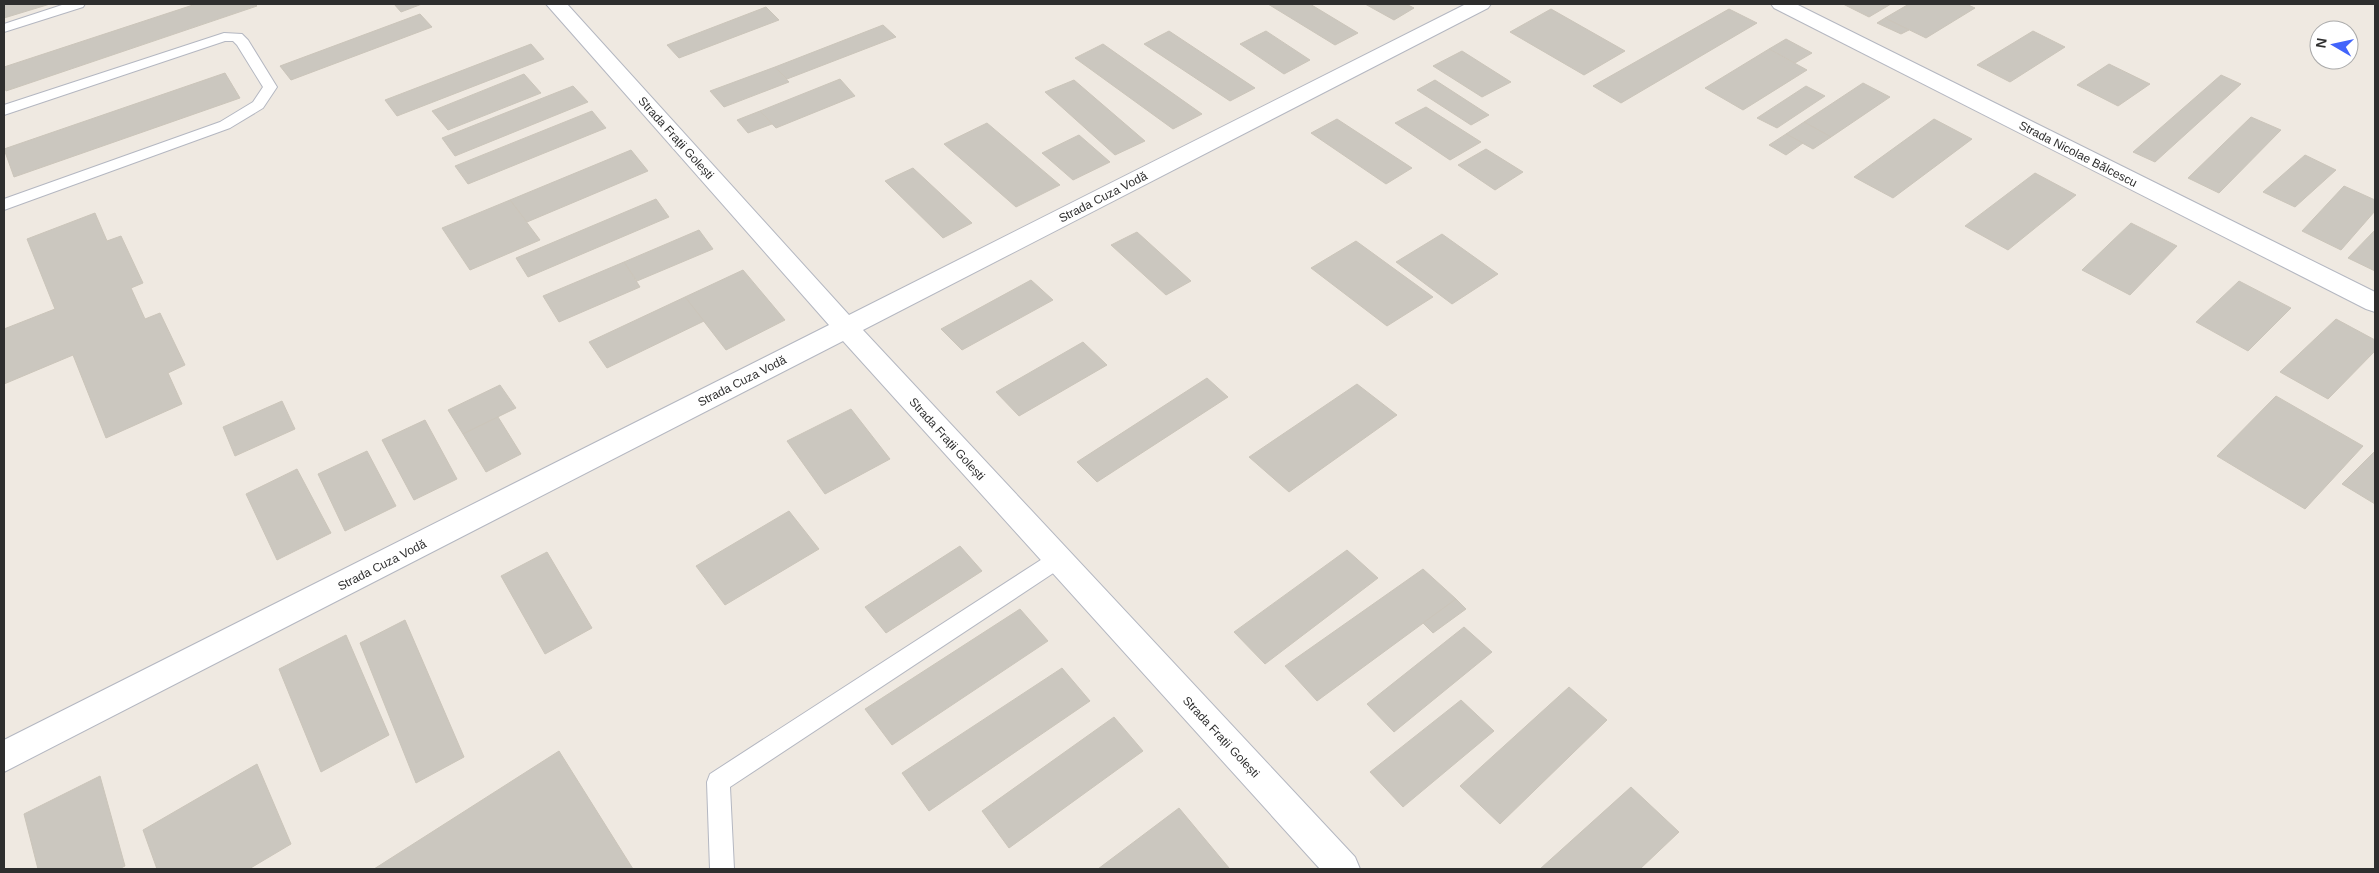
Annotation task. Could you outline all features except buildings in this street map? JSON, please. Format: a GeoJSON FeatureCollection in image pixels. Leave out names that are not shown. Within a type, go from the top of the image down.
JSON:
{"type":"FeatureCollection","features":[{"type":"Feature","properties":{"kind":"street","name":"Strada Frații Golești"},"geometry":{"type":"LineString","coordinates":[[556,4],[1057,560],[1343,869]]}},
{"type":"Feature","properties":{"kind":"street","name":"Strada Cuza Vodă"},"geometry":{"type":"LineString","coordinates":[[4,757],[1481,4]]}},
{"type":"Feature","properties":{"kind":"street","name":"Strada Nicolae Bălcescu"},"geometry":{"type":"LineString","coordinates":[[1781,4],[2375,304]]}},
{"type":"Feature","properties":{"kind":"lane"},"geometry":{"type":"LineString","coordinates":[[4,28],[78,4]]}},
{"type":"Feature","properties":{"kind":"lane"},"geometry":{"type":"LineString","coordinates":[[4,110],[224,37],[237,37],[243,42],[270,87],[267,98],[248,112],[225,124],[4,205]]}},
{"type":"Feature","properties":{"kind":"lane"},"geometry":{"type":"LineString","coordinates":[[722,869],[718,782],[1057,560]]}}]}
